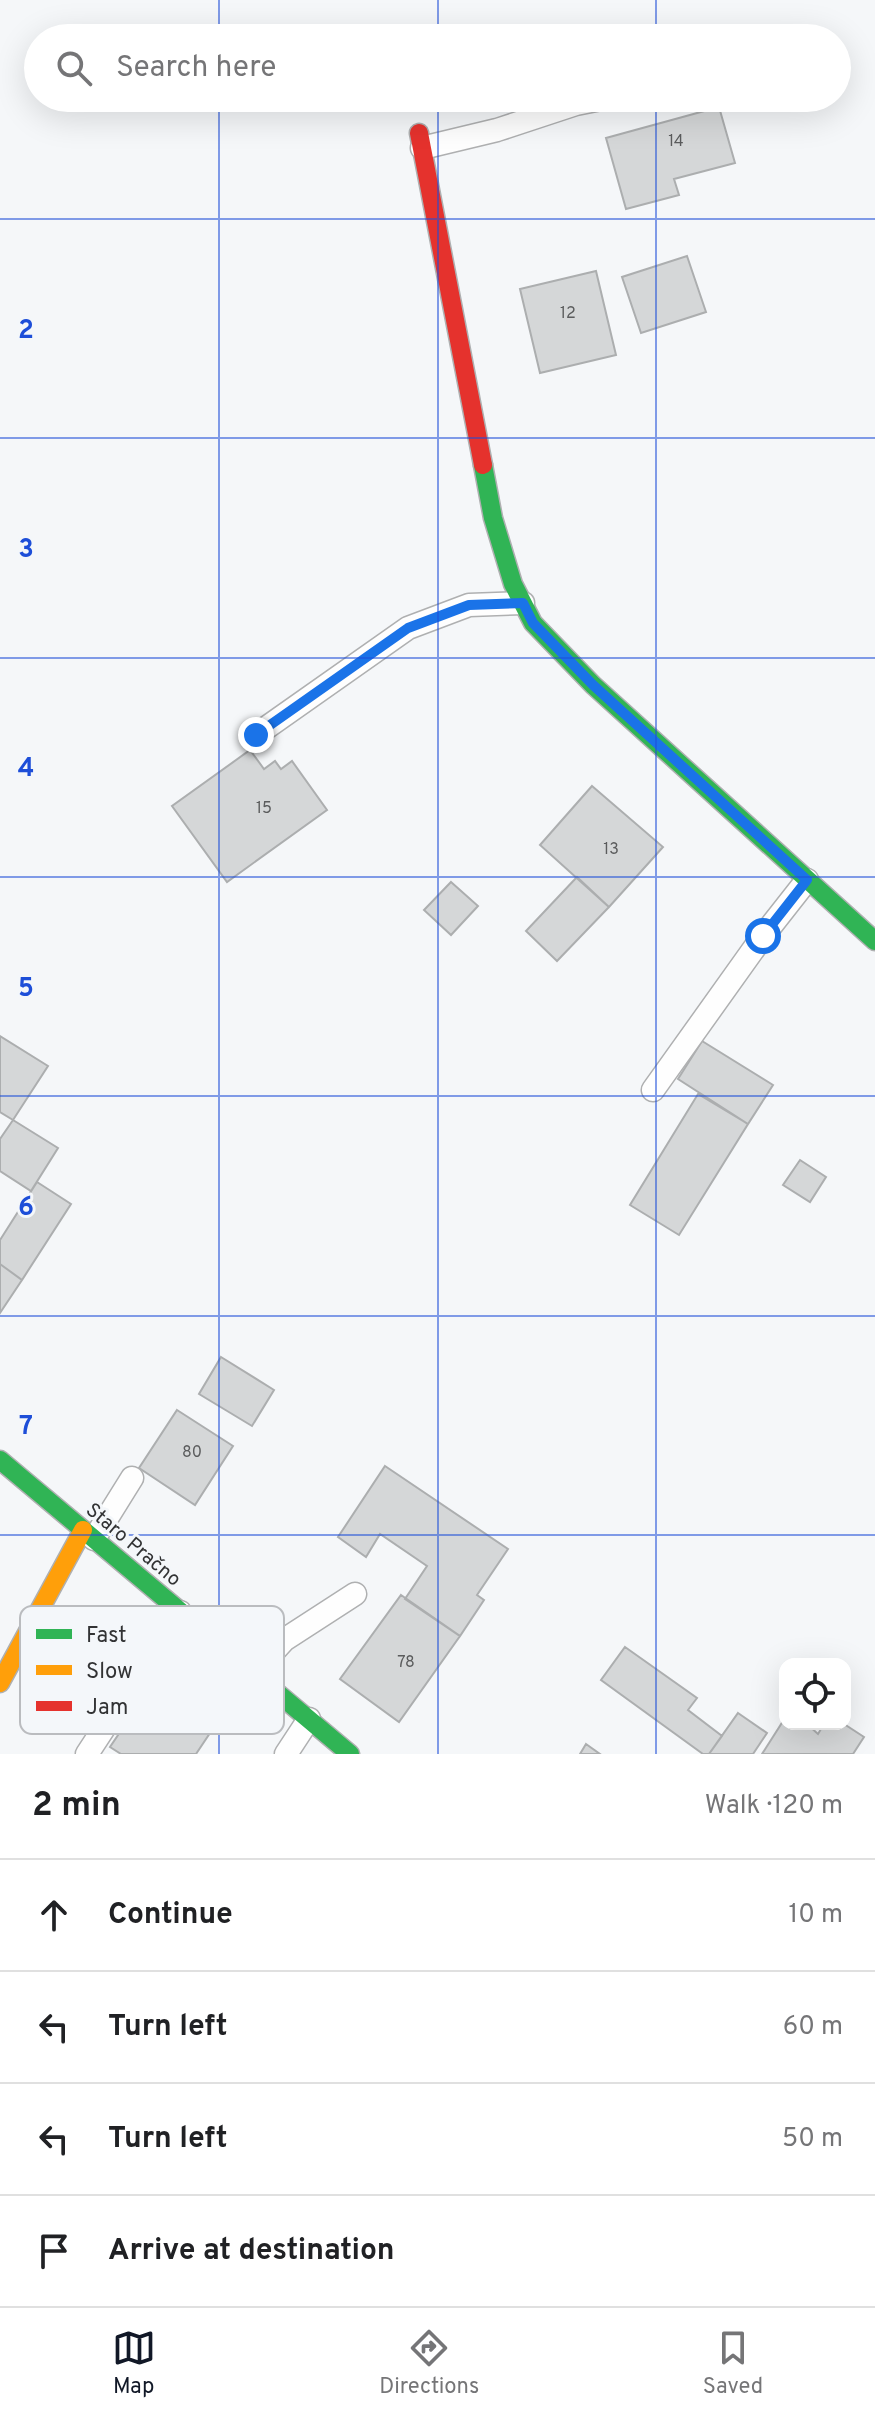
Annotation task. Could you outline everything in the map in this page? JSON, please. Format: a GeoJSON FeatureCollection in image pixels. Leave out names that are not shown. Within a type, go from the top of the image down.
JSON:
{"type":"FeatureCollection","features":[{"type":"Feature","properties":{"kind":"street"},"geometry":{"type":"LineString","coordinates":[[420,141],[493,518],[513,584],[533,623],[593,685],[875,941]]}},
{"type":"Feature","properties":{"kind":"street","name":"Staro Pračno"},"geometry":{"type":"LineString","coordinates":[[0,1460],[173,1606]]}},
{"type":"Feature","properties":{"kind":"street"},"geometry":{"type":"LineString","coordinates":[[45,1606],[88,1534]]}},
{"type":"Feature","properties":{"kind":"street"},"geometry":{"type":"LineString","coordinates":[[0,1683],[20,1649]]}},
{"type":"Feature","properties":{"kind":"street","name":"Staro Pračno"},"geometry":{"type":"LineString","coordinates":[[284,1698],[350,1754]]}},
{"type":"Feature","properties":{"kind":"lane"},"geometry":{"type":"LineString","coordinates":[[420,141],[497,130],[552,112]]}},
{"type":"Feature","properties":{"kind":"lane"},"geometry":{"type":"LineString","coordinates":[[256,735],[408,628],[469,605],[523,603]]}},
{"type":"Feature","properties":{"kind":"lane"},"geometry":{"type":"LineString","coordinates":[[653,1090],[807,880]]}},
{"type":"Feature","properties":{"kind":"lane"},"geometry":{"type":"LineString","coordinates":[[88,1534],[132,1478]]}},
{"type":"Feature","properties":{"kind":"lane"},"geometry":{"type":"LineString","coordinates":[[284,1640],[355,1594]]}},
{"type":"Feature","properties":{"kind":"lane"},"geometry":{"type":"LineString","coordinates":[[286,1754],[309,1719]]}},
{"type":"Feature","properties":{"kind":"lane"},"geometry":{"type":"LineString","coordinates":[[87,1754],[100,1734]]}},
{"type":"Feature","properties":{"kind":"building"},"geometry":{"type":"Polygon","coordinates":[[[701,112],[720,112],[735,163],[674,179],[679,195],[626,209],[606,138],[701,112]]]}},
{"type":"Feature","properties":{"kind":"building"},"geometry":{"type":"Polygon","coordinates":[[[687,256],[706,312],[641,333],[622,277],[687,256]]]}},
{"type":"Feature","properties":{"kind":"building"},"geometry":{"type":"Polygon","coordinates":[[[596,271],[616,355],[540,373],[520,289],[596,271]]]}},
{"type":"Feature","properties":{"kind":"building"},"geometry":{"type":"Polygon","coordinates":[[[250,750],[264,769],[275,761],[281,769],[292,761],[327,810],[227,882],[172,806],[250,750]]]}},
{"type":"Feature","properties":{"kind":"building"},"geometry":{"type":"Polygon","coordinates":[[[592,786],[663,847],[609,907],[540,845],[592,786]]]}},
{"type":"Feature","properties":{"kind":"building"},"geometry":{"type":"Polygon","coordinates":[[[577,877],[609,907],[557,961],[526,931],[577,877]]]}},
{"type":"Feature","properties":{"kind":"building"},"geometry":{"type":"Polygon","coordinates":[[[451,882],[478,906],[451,935],[424,910],[451,882]]]}},
{"type":"Feature","properties":{"kind":"building"},"geometry":{"type":"Polygon","coordinates":[[[0,1036],[48,1066],[13,1120],[0,1112],[0,1036]]]}},
{"type":"Feature","properties":{"kind":"building"},"geometry":{"type":"Polygon","coordinates":[[[702,1041],[773,1085],[748,1124],[678,1079],[702,1041]]]}},
{"type":"Feature","properties":{"kind":"building"},"geometry":{"type":"Polygon","coordinates":[[[698,1094],[748,1124],[679,1235],[630,1205],[698,1094]]]}},
{"type":"Feature","properties":{"kind":"building"},"geometry":{"type":"Polygon","coordinates":[[[13,1120],[58,1148],[31,1191],[0,1171],[0,1139],[13,1120]]]}},
{"type":"Feature","properties":{"kind":"building"},"geometry":{"type":"Polygon","coordinates":[[[800,1160],[826,1177],[810,1202],[783,1185],[800,1160]]]}},
{"type":"Feature","properties":{"kind":"building"},"geometry":{"type":"Polygon","coordinates":[[[37,1182],[71,1204],[22,1280],[0,1264],[0,1240],[37,1182]]]}},
{"type":"Feature","properties":{"kind":"building"},"geometry":{"type":"Polygon","coordinates":[[[0,1264],[22,1280],[0,1313],[0,1264]]]}},
{"type":"Feature","properties":{"kind":"building"},"geometry":{"type":"Polygon","coordinates":[[[221,1357],[274,1390],[252,1426],[199,1394],[221,1357]]]}},
{"type":"Feature","properties":{"kind":"building"},"geometry":{"type":"Polygon","coordinates":[[[177,1410],[233,1446],[195,1505],[139,1468],[177,1410]]]}},
{"type":"Feature","properties":{"kind":"building"},"geometry":{"type":"Polygon","coordinates":[[[385,1466],[508,1549],[477,1595],[484,1600],[460,1636],[405,1599],[427,1566],[380,1534],[366,1557],[338,1537],[385,1466]]]}},
{"type":"Feature","properties":{"kind":"building"},"geometry":{"type":"Polygon","coordinates":[[[401,1595],[460,1636],[399,1722],[340,1679],[401,1595]]]}},
{"type":"Feature","properties":{"kind":"building"},"geometry":{"type":"Polygon","coordinates":[[[625,1647],[697,1698],[688,1710],[722,1736],[709,1754],[703,1754],[601,1680],[625,1647]]]}},
{"type":"Feature","properties":{"kind":"building"},"geometry":{"type":"Polygon","coordinates":[[[738,1713],[767,1733],[753,1754],[709,1754],[738,1713]]]}},
{"type":"Feature","properties":{"kind":"building"},"geometry":{"type":"Polygon","coordinates":[[[779,1727],[779,1730],[814,1730],[818,1734],[820,1730],[851,1729],[864,1737],[853,1754],[762,1754],[779,1727]]]}},
{"type":"Feature","properties":{"kind":"building"},"geometry":{"type":"Polygon","coordinates":[[[119,1734],[209,1734],[196,1754],[121,1754],[110,1747],[119,1734]]]}},
{"type":"Feature","properties":{"kind":"building"},"geometry":{"type":"Polygon","coordinates":[[[586,1744],[600,1754],[580,1754],[586,1744]]]}},
{"type":"Feature","properties":{"kind":"traffic: fast"},"geometry":{"type":"LineString","coordinates":[[483,465],[493,518],[513,584],[533,623],[593,685],[875,941]]}},
{"type":"Feature","properties":{"kind":"traffic: fast"},"geometry":{"type":"LineString","coordinates":[[0,1460],[174,1606]]}},
{"type":"Feature","properties":{"kind":"traffic: fast"},"geometry":{"type":"LineString","coordinates":[[284,1699],[350,1754]]}},
{"type":"Feature","properties":{"kind":"traffic: slow"},"geometry":{"type":"LineString","coordinates":[[42,1606],[83,1530]]}},
{"type":"Feature","properties":{"kind":"traffic: slow"},"geometry":{"type":"LineString","coordinates":[[0,1683],[20,1646]]}},
{"type":"Feature","properties":{"kind":"traffic: jam"},"geometry":{"type":"LineString","coordinates":[[419,133],[483,465]]}},
{"type":"Feature","properties":{"kind":"route"},"geometry":{"type":"LineString","coordinates":[[256,735],[408,628],[469,605],[523,603],[533,623],[593,685],[807,880],[763,936]]}}]}
